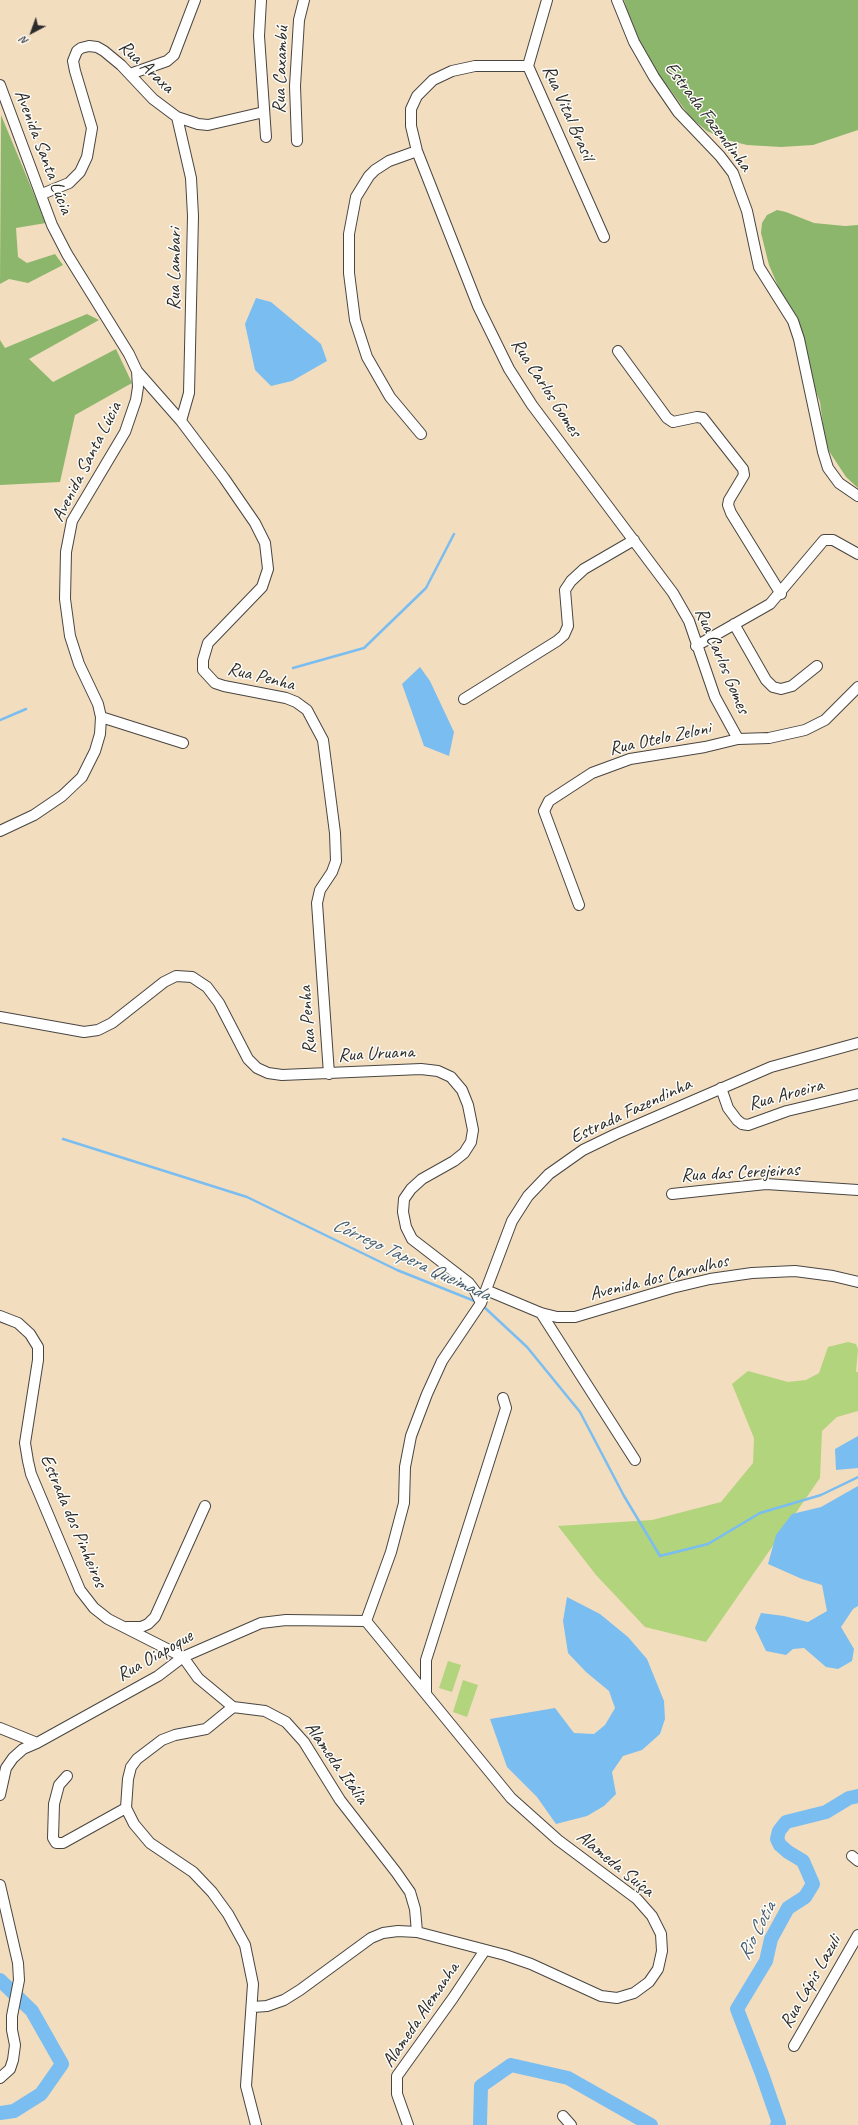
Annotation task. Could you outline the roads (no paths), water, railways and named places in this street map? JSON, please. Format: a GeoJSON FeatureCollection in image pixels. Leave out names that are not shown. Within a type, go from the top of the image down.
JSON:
{"type":"FeatureCollection","features":[{"type":"Feature","properties":{"kind":"street"},"geometry":{"type":"LineString","coordinates":[[130,74],[167,61],[174,55],[194,0]]}},
{"type":"Feature","properties":{"kind":"street","name":"Rua Caxambú"},"geometry":{"type":"LineString","coordinates":[[261,0],[259,36],[266,137]]}},
{"type":"Feature","properties":{"kind":"street","name":"Rua Caxambú"},"geometry":{"type":"LineString","coordinates":[[297,141],[295,86],[298,25],[304,0]]}},
{"type":"Feature","properties":{"kind":"street","name":"Rua Vital Brasil"},"geometry":{"type":"LineString","coordinates":[[547,0],[528,66],[604,237]]}},
{"type":"Feature","properties":{"kind":"street","name":"Estrada Fazendinha"},"geometry":{"type":"LineString","coordinates":[[617,0],[634,42],[654,77],[678,112],[720,156],[733,173],[747,211],[759,267],[793,321],[799,338],[823,452],[828,468],[839,483],[858,496]]}},
{"type":"Feature","properties":{"kind":"street","name":"Rua Araxa"},"geometry":{"type":"LineString","coordinates":[[42,194],[69,183],[80,172],[87,157],[92,128],[73,61],[77,51],[90,46],[97,47],[130,74],[153,99],[177,117],[198,124],[208,125],[264,112]]}},
{"type":"Feature","properties":{"kind":"street","name":"Rua Carlos Gomes"},"geometry":{"type":"LineString","coordinates":[[528,66],[475,66],[452,71],[433,80],[417,96],[411,109],[411,126],[417,151],[478,306],[509,369],[532,405],[672,593],[689,621],[696,646],[715,697],[738,739]]}},
{"type":"Feature","properties":{"kind":"street","name":"Avenida Santa Lúcia"},"geometry":{"type":"LineString","coordinates":[[0,85],[4,105],[42,194],[52,225],[67,254],[107,316],[137,371],[138,387],[129,424],[72,520],[66,552],[65,599],[70,636],[79,664],[98,704],[102,717]]}},
{"type":"Feature","properties":{"kind":"street","name":"Rua Lambari"},"geometry":{"type":"LineString","coordinates":[[177,117],[191,178],[193,216],[189,393],[181,422]]}},
{"type":"Feature","properties":{"kind":"street"},"geometry":{"type":"LineString","coordinates":[[417,151],[389,161],[375,170],[369,176],[356,197],[349,234],[349,273],[355,320],[367,357],[390,397],[421,434]]}},
{"type":"Feature","properties":{"kind":"street"},"geometry":{"type":"LineString","coordinates":[[618,351],[667,418],[673,422],[697,417],[703,418],[742,469],[744,475],[729,500],[728,505],[731,513],[781,594]]}},
{"type":"Feature","properties":{"kind":"street","name":"Rua Penha"},"geometry":{"type":"LineString","coordinates":[[137,371],[181,422],[255,523],[265,543],[268,569],[262,587],[208,643],[204,656],[203,670],[215,682],[224,686],[286,698],[296,702],[307,710],[322,740],[335,833],[336,861],[332,872],[320,890],[317,903],[329,1074]]}},
{"type":"Feature","properties":{"kind":"street"},"geometry":{"type":"LineString","coordinates":[[464,699],[560,638],[568,626],[565,590],[570,581],[584,569],[634,540]]}},
{"type":"Feature","properties":{"kind":"street"},"geometry":{"type":"LineString","coordinates":[[696,646],[770,604],[781,594],[824,540],[833,540],[858,554]]}},
{"type":"Feature","properties":{"kind":"street"},"geometry":{"type":"LineString","coordinates":[[734,624],[766,680],[773,687],[781,689],[792,686],[817,666]]}},
{"type":"Feature","properties":{"kind":"street","name":"Rua Otelo Zeloni"},"geometry":{"type":"LineString","coordinates":[[578,905],[544,811],[545,805],[592,774],[630,759],[706,747],[738,739],[769,738],[805,730],[825,720],[858,687]]}},
{"type":"Feature","properties":{"kind":"street"},"geometry":{"type":"LineString","coordinates":[[0,831],[50,805],[82,777],[95,751],[102,717],[183,743]]}},
{"type":"Feature","properties":{"kind":"street","name":"Rua Uruana"},"geometry":{"type":"LineString","coordinates":[[0,1017],[84,1032],[98,1030],[112,1023],[164,982],[176,976],[192,977],[207,987],[219,1003],[248,1059],[257,1068],[268,1073],[282,1075],[329,1074],[420,1069],[438,1071],[451,1077],[462,1090],[468,1104],[473,1130],[471,1142],[464,1153],[454,1161],[422,1179],[411,1189],[404,1200],[403,1212],[406,1227],[412,1239],[469,1282],[479,1306]]}},
{"type":"Feature","properties":{"kind":"street","name":"Estrada Fazendinha"},"geometry":{"type":"LineString","coordinates":[[486,1290],[512,1220],[528,1196],[549,1174],[583,1150],[771,1067],[858,1043]]}},
{"type":"Feature","properties":{"kind":"street","name":"Rua Aroeira"},"geometry":{"type":"LineString","coordinates":[[721,1088],[728,1108],[736,1120],[742,1124],[748,1125],[787,1111],[858,1094]]}},
{"type":"Feature","properties":{"kind":"street","name":"Rua das Cerejeiras"},"geometry":{"type":"LineString","coordinates":[[672,1194],[766,1184],[858,1190]]}},
{"type":"Feature","properties":{"kind":"street","name":"Avenida dos Carvalhos"},"geometry":{"type":"LineString","coordinates":[[486,1290],[541,1313],[557,1317],[575,1317],[710,1279],[752,1273],[795,1271],[833,1276],[858,1282]]}},
{"type":"Feature","properties":{"kind":"street"},"geometry":{"type":"LineString","coordinates":[[366,1621],[391,1552],[404,1503],[405,1467],[411,1436],[427,1394],[442,1361],[479,1306],[486,1290]]}},
{"type":"Feature","properties":{"kind":"street"},"geometry":{"type":"LineString","coordinates":[[541,1313],[635,1460]]}},
{"type":"Feature","properties":{"kind":"street","name":"Estrada dos Pinheiros"},"geometry":{"type":"LineString","coordinates":[[0,1316],[18,1323],[30,1334],[38,1347],[38,1360],[25,1443],[31,1474],[80,1590],[94,1608],[108,1619],[183,1657]]}},
{"type":"Feature","properties":{"kind":"street"},"geometry":{"type":"LineString","coordinates":[[426,1694],[426,1660],[506,1408],[503,1398]]}},
{"type":"Feature","properties":{"kind":"street"},"geometry":{"type":"LineString","coordinates":[[123,1626],[141,1627],[148,1624],[155,1617],[205,1506]]}},
{"type":"Feature","properties":{"kind":"street","name":"Rua Oiapoque"},"geometry":{"type":"LineString","coordinates":[[0,1795],[1,1779],[6,1768],[13,1758],[23,1749],[38,1743],[158,1676],[183,1657],[261,1623],[286,1620],[366,1621]]}},
{"type":"Feature","properties":{"kind":"street","name":"Alameda Suíça"},"geometry":{"type":"LineString","coordinates":[[253,2007],[273,2004],[300,1990],[371,1938],[383,1933],[398,1931],[416,1932],[531,1964],[601,1996],[618,1998],[634,1994],[649,1982],[658,1969],[662,1951],[661,1934],[652,1916],[636,1899],[558,1840],[511,1798],[366,1621]]}},
{"type":"Feature","properties":{"kind":"street"},"geometry":{"type":"LineString","coordinates":[[183,1657],[198,1678],[233,1707],[206,1729],[175,1735],[162,1740],[137,1759],[131,1768],[128,1779],[126,1808],[140,1832],[150,1843],[193,1872],[212,1892],[228,1914],[245,1945],[253,1984],[253,2007],[246,2086],[256,2125]]}},
{"type":"Feature","properties":{"kind":"street","name":"Alameda Itália"},"geometry":{"type":"LineString","coordinates":[[233,1707],[265,1711],[286,1722],[304,1742],[340,1800],[410,1892],[415,1909],[416,1932]]}},
{"type":"Feature","properties":{"kind":"street"},"geometry":{"type":"LineString","coordinates":[[0,1728],[38,1743]]}},
{"type":"Feature","properties":{"kind":"street"},"geometry":{"type":"LineString","coordinates":[[67,1776],[60,1785],[54,1804],[53,1838],[56,1843],[63,1843],[126,1808]]}},
{"type":"Feature","properties":{"kind":"street"},"geometry":{"type":"LineString","coordinates":[[0,1885],[18,1963],[19,1980],[12,2016],[12,2030],[15,2045],[13,2060],[10,2069],[0,2078]]}},
{"type":"Feature","properties":{"kind":"street"},"geometry":{"type":"LineString","coordinates":[[858,1936],[858,1947]]}},
{"type":"Feature","properties":{"kind":"street","name":"Rua Lápis Lazuli"},"geometry":{"type":"LineString","coordinates":[[794,2046],[858,1936]]}},
{"type":"Feature","properties":{"kind":"street","name":"Alameda Alemanha"},"geometry":{"type":"LineString","coordinates":[[408,2125],[397,2094],[397,2076],[453,1998],[485,1950]]}},
{"type":"Feature","properties":{"kind":"street"},"geometry":{"type":"LineString","coordinates":[[564,2116],[570,2125]]}},
{"type":"Feature","properties":{"kind":"water"},"geometry":{"type":"Polygon","coordinates":[[[256,298],[271,302],[321,344],[327,361],[292,381],[271,386],[255,370],[245,324],[256,298]]]}},
{"type":"Feature","properties":{"kind":"water"},"geometry":{"type":"Polygon","coordinates":[[[420,667],[430,681],[454,732],[449,756],[424,746],[402,684],[420,667]]]}},
{"type":"Feature","properties":{"kind":"water"},"geometry":{"type":"Polygon","coordinates":[[[858,1436],[858,1468],[836,1470],[835,1449],[858,1436]]]}},
{"type":"Feature","properties":{"kind":"water"},"geometry":{"type":"Polygon","coordinates":[[[858,1486],[858,1606],[853,1609],[841,1627],[854,1649],[852,1661],[838,1669],[826,1667],[804,1648],[793,1649],[786,1655],[766,1651],[755,1628],[761,1613],[784,1616],[808,1622],[827,1611],[822,1585],[802,1579],[768,1564],[776,1535],[792,1514],[821,1507],[858,1486]]]}},
{"type":"Feature","properties":{"kind":"water"},"geometry":{"type":"Polygon","coordinates":[[[567,1597],[600,1614],[628,1637],[647,1659],[664,1701],[665,1719],[660,1734],[642,1750],[623,1756],[612,1772],[616,1794],[604,1806],[587,1816],[556,1824],[537,1797],[507,1767],[490,1719],[555,1708],[574,1733],[594,1734],[605,1725],[615,1708],[609,1691],[586,1672],[568,1653],[563,1621],[567,1597]]]}},
{"type":"Feature","properties":{"kind":"waterway"},"geometry":{"type":"LineString","coordinates":[[293,668],[364,648],[426,588],[454,534]]}},
{"type":"Feature","properties":{"kind":"waterway"},"geometry":{"type":"LineString","coordinates":[[0,720],[26,709]]}},
{"type":"Feature","properties":{"kind":"waterway","name":"Córrego Tapera Queimada"},"geometry":{"type":"LineString","coordinates":[[63,1139],[247,1197],[397,1270],[477,1302]]}},
{"type":"Feature","properties":{"kind":"waterway","name":"Córrego Tapera Queimada"},"geometry":{"type":"LineString","coordinates":[[483,1306],[527,1347],[580,1412],[624,1496],[660,1556],[708,1544],[760,1513],[821,1495],[858,1477]]}},
{"type":"Feature","properties":{"kind":"waterway","name":"Rio Cotia"},"geometry":{"type":"LineString","coordinates":[[777,2125],[779,2123],[737,2009],[766,1961],[771,1939],[788,1908],[805,1897],[813,1884],[803,1861],[788,1852],[780,1845],[777,1839],[779,1831],[786,1822],[826,1812],[849,1798],[858,1796]]}},
{"type":"Feature","properties":{"kind":"waterway","name":"Rio Cotia"},"geometry":{"type":"LineString","coordinates":[[0,1980],[32,2011],[62,2064],[41,2094],[14,2111],[0,2113]]}},
{"type":"Feature","properties":{"kind":"waterway","name":"Rio Cotia"},"geometry":{"type":"LineString","coordinates":[[480,2125],[481,2086],[511,2065],[568,2078],[651,2125]]}}]}
